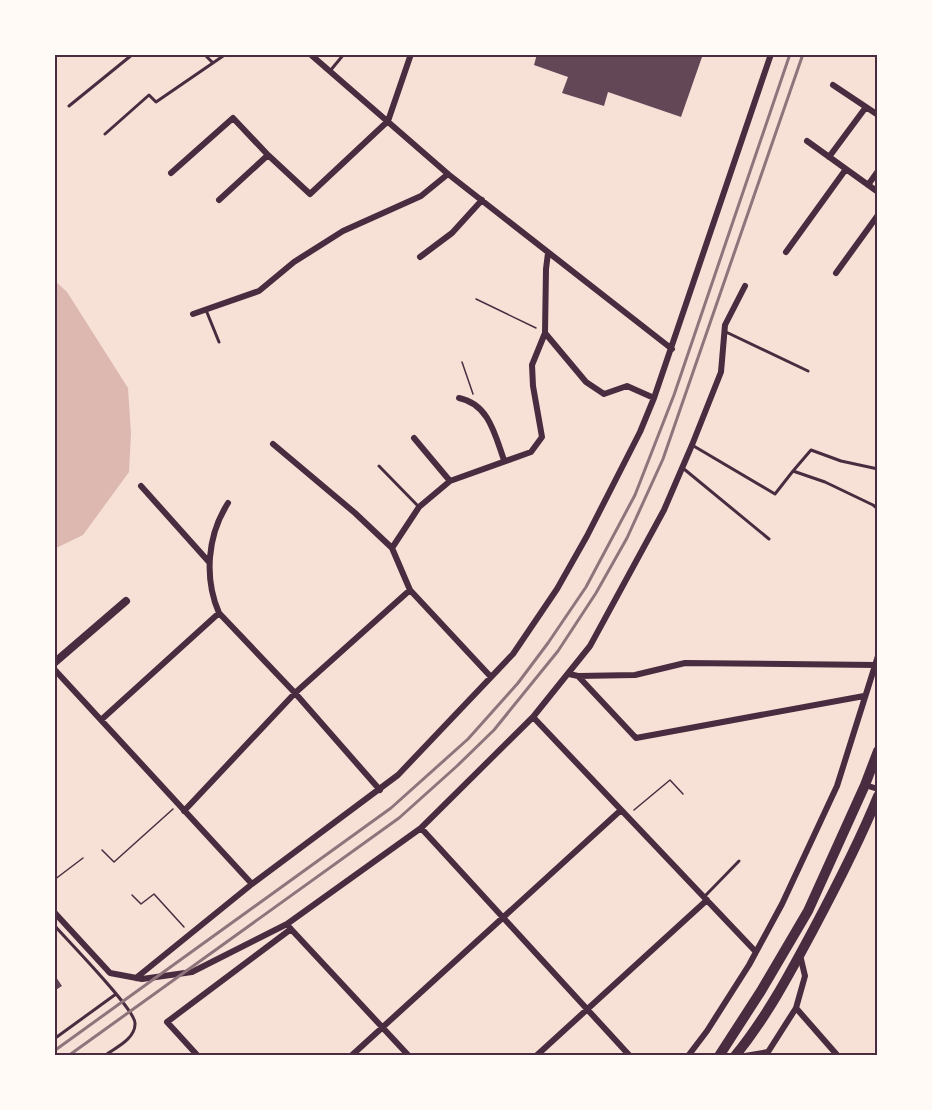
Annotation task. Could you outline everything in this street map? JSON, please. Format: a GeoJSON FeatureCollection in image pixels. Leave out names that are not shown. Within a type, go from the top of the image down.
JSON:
{"type":"FeatureCollection","features":[{"type":"Feature","properties":{"kind":"highway"},"geometry":{"type":"LineString","coordinates":[[719,1056],[761,992],[807,911],[875,766],[878,751]]}},
{"type":"Feature","properties":{"kind":"highway"},"geometry":{"type":"LineString","coordinates":[[735,1056],[779,994],[844,872],[878,796]]}},
{"type":"Feature","properties":{"kind":"street"},"geometry":{"type":"LineString","coordinates":[[310,54],[448,174],[672,350]]}},
{"type":"Feature","properties":{"kind":"street"},"geometry":{"type":"LineString","coordinates":[[171,173],[233,118],[310,194],[388,121],[411,54]]}},
{"type":"Feature","properties":{"kind":"street"},"geometry":{"type":"LineString","coordinates":[[139,979],[252,884],[398,775],[513,654],[557,589],[640,432],[672,350],[771,54]]}},
{"type":"Feature","properties":{"kind":"street"},"geometry":{"type":"LineString","coordinates":[[832,85],[878,115]]}},
{"type":"Feature","properties":{"kind":"street"},"geometry":{"type":"LineString","coordinates":[[829,157],[866,107]]}},
{"type":"Feature","properties":{"kind":"street"},"geometry":{"type":"LineString","coordinates":[[807,141],[878,192]]}},
{"type":"Feature","properties":{"kind":"street"},"geometry":{"type":"LineString","coordinates":[[219,200],[268,155]]}},
{"type":"Feature","properties":{"kind":"street"},"geometry":{"type":"LineString","coordinates":[[786,252],[846,169]]}},
{"type":"Feature","properties":{"kind":"street"},"geometry":{"type":"LineString","coordinates":[[868,185],[878,171]]}},
{"type":"Feature","properties":{"kind":"street"},"geometry":{"type":"LineString","coordinates":[[193,314],[258,291],[294,262],[343,231],[422,196],[448,174]]}},
{"type":"Feature","properties":{"kind":"street"},"geometry":{"type":"LineString","coordinates":[[420,257],[452,233],[482,200]]}},
{"type":"Feature","properties":{"kind":"street"},"geometry":{"type":"LineString","coordinates":[[836,273],[878,215]]}},
{"type":"Feature","properties":{"kind":"street"},"geometry":{"type":"LineString","coordinates":[[392,548],[419,507],[450,481],[531,452],[542,437],[533,386],[532,365],[545,333],[548,254]]}},
{"type":"Feature","properties":{"kind":"street"},"geometry":{"type":"LineString","coordinates":[[198,1056],[167,1022],[421,828],[532,717],[570,674],[590,646],[664,510],[692,445],[721,372],[725,325],[745,286]]}},
{"type":"Feature","properties":{"kind":"street"},"geometry":{"type":"LineString","coordinates":[[545,333],[585,382],[604,394],[627,386],[654,398]]}},
{"type":"Feature","properties":{"kind":"street"},"geometry":{"type":"LineString","coordinates":[[459,398],[471,400],[490,420],[504,460]]}},
{"type":"Feature","properties":{"kind":"street"},"geometry":{"type":"LineString","coordinates":[[414,438],[450,481]]}},
{"type":"Feature","properties":{"kind":"street"},"geometry":{"type":"LineString","coordinates":[[273,444],[355,513],[392,548],[410,590],[491,677]]}},
{"type":"Feature","properties":{"kind":"street"},"geometry":{"type":"LineString","coordinates":[[141,486],[209,562]]}},
{"type":"Feature","properties":{"kind":"street"},"geometry":{"type":"LineString","coordinates":[[228,503],[220,515],[209,562],[212,597],[219,613],[295,693],[380,790]]}},
{"type":"Feature","properties":{"kind":"street"},"geometry":{"type":"LineString","coordinates":[[184,811],[295,693],[410,590]]}},
{"type":"Feature","properties":{"kind":"street"},"geometry":{"type":"LineString","coordinates":[[54,663],[126,601]]}},
{"type":"Feature","properties":{"kind":"street"},"geometry":{"type":"LineString","coordinates":[[101,720],[219,613]]}},
{"type":"Feature","properties":{"kind":"street"},"geometry":{"type":"LineString","coordinates":[[688,1056],[707,1031],[756,952],[782,904],[837,786],[878,656]]}},
{"type":"Feature","properties":{"kind":"street"},"geometry":{"type":"LineString","coordinates":[[570,674],[578,676],[635,675],[685,663],[877,665]]}},
{"type":"Feature","properties":{"kind":"street"},"geometry":{"type":"LineString","coordinates":[[54,669],[252,884]]}},
{"type":"Feature","properties":{"kind":"street"},"geometry":{"type":"LineString","coordinates":[[578,676],[636,738],[864,696]]}},
{"type":"Feature","properties":{"kind":"street"},"geometry":{"type":"LineString","coordinates":[[532,717],[756,952]]}},
{"type":"Feature","properties":{"kind":"street"},"geometry":{"type":"LineString","coordinates":[[865,785],[878,789]]}},
{"type":"Feature","properties":{"kind":"street"},"geometry":{"type":"LineString","coordinates":[[351,1056],[621,810]]}},
{"type":"Feature","properties":{"kind":"street"},"geometry":{"type":"LineString","coordinates":[[421,828],[630,1056]]}},
{"type":"Feature","properties":{"kind":"street"},"geometry":{"type":"LineString","coordinates":[[536,1056],[705,898]]}},
{"type":"Feature","properties":{"kind":"street"},"geometry":{"type":"LineString","coordinates":[[54,912],[110,973],[139,979],[192,972],[289,927]]}},
{"type":"Feature","properties":{"kind":"street"},"geometry":{"type":"LineString","coordinates":[[289,927],[409,1056]]}},
{"type":"Feature","properties":{"kind":"street"},"geometry":{"type":"LineString","coordinates":[[744,1056],[768,1052],[796,1008],[805,976],[800,955]]}},
{"type":"Feature","properties":{"kind":"street"},"geometry":{"type":"LineString","coordinates":[[796,1008],[838,1056]]}},
{"type":"Feature","properties":{"kind":"lane"},"geometry":{"type":"LineString","coordinates":[[69,106],[133,54]]}},
{"type":"Feature","properties":{"kind":"lane"},"geometry":{"type":"LineString","coordinates":[[204,54],[213,63]]}},
{"type":"Feature","properties":{"kind":"lane"},"geometry":{"type":"LineString","coordinates":[[105,134],[149,95],[156,102],[226,54]]}},
{"type":"Feature","properties":{"kind":"lane"},"geometry":{"type":"LineString","coordinates":[[330,71],[344,54]]}},
{"type":"Feature","properties":{"kind":"lane"},"geometry":{"type":"LineString","coordinates":[[206,310],[219,342]]}},
{"type":"Feature","properties":{"kind":"lane"},"geometry":{"type":"LineString","coordinates":[[724,331],[808,371]]}},
{"type":"Feature","properties":{"kind":"lane"},"geometry":{"type":"LineString","coordinates":[[692,445],[775,494],[811,450],[841,461],[878,469]]}},
{"type":"Feature","properties":{"kind":"lane"},"geometry":{"type":"LineString","coordinates":[[379,466],[419,507]]}},
{"type":"Feature","properties":{"kind":"lane"},"geometry":{"type":"LineString","coordinates":[[682,468],[769,539]]}},
{"type":"Feature","properties":{"kind":"lane"},"geometry":{"type":"LineString","coordinates":[[793,471],[825,482],[878,509]]}},
{"type":"Feature","properties":{"kind":"lane"},"geometry":{"type":"LineString","coordinates":[[705,898],[739,861]]}},
{"type":"Feature","properties":{"kind":"lane"},"geometry":{"type":"LineString","coordinates":[[54,926],[133,1016],[135,1023],[132,1034],[104,1056]]}},
{"type":"Feature","properties":{"kind":"lane"},"geometry":{"type":"LineString","coordinates":[[54,1039],[116,994]]}},
{"type":"Feature","properties":{"kind":"path"},"geometry":{"type":"LineString","coordinates":[[476,299],[545,333]]}},
{"type":"Feature","properties":{"kind":"path"},"geometry":{"type":"LineString","coordinates":[[462,362],[474,396],[471,400]]}},
{"type":"Feature","properties":{"kind":"path"},"geometry":{"type":"LineString","coordinates":[[626,816],[670,780],[683,794]]}},
{"type":"Feature","properties":{"kind":"path"},"geometry":{"type":"LineString","coordinates":[[102,850],[114,862],[178,805]]}},
{"type":"Feature","properties":{"kind":"path"},"geometry":{"type":"LineString","coordinates":[[54,880],[84,858]]}},
{"type":"Feature","properties":{"kind":"path"},"geometry":{"type":"LineString","coordinates":[[132,895],[141,904],[154,894],[190,934]]}},
{"type":"Feature","properties":{"kind":"shaded area"},"geometry":{"type":"Polygon","coordinates":[[[54,280],[67,292],[128,388],[131,433],[129,472],[83,535],[54,549],[54,280]]]}},
{"type":"Feature","properties":{"kind":"building"},"geometry":{"type":"Polygon","coordinates":[[[537,54],[692,54],[702,57],[681,117],[608,92],[604,106],[562,93],[568,77],[534,65],[537,54]]]}},
{"type":"Feature","properties":{"kind":"building"},"geometry":{"type":"Polygon","coordinates":[[[54,974],[62,986],[54,991],[54,974]]]}},
{"type":"Feature","properties":{"kind":"railway"},"geometry":{"type":"LineString","coordinates":[[54,1051],[391,808],[468,739],[518,683],[548,643],[586,587],[635,495],[674,395],[790,54]]}},
{"type":"Feature","properties":{"kind":"railway"},"geometry":{"type":"LineString","coordinates":[[68,1056],[399,818],[494,730],[558,651],[596,593],[627,538],[663,459],[803,54]]}}]}
